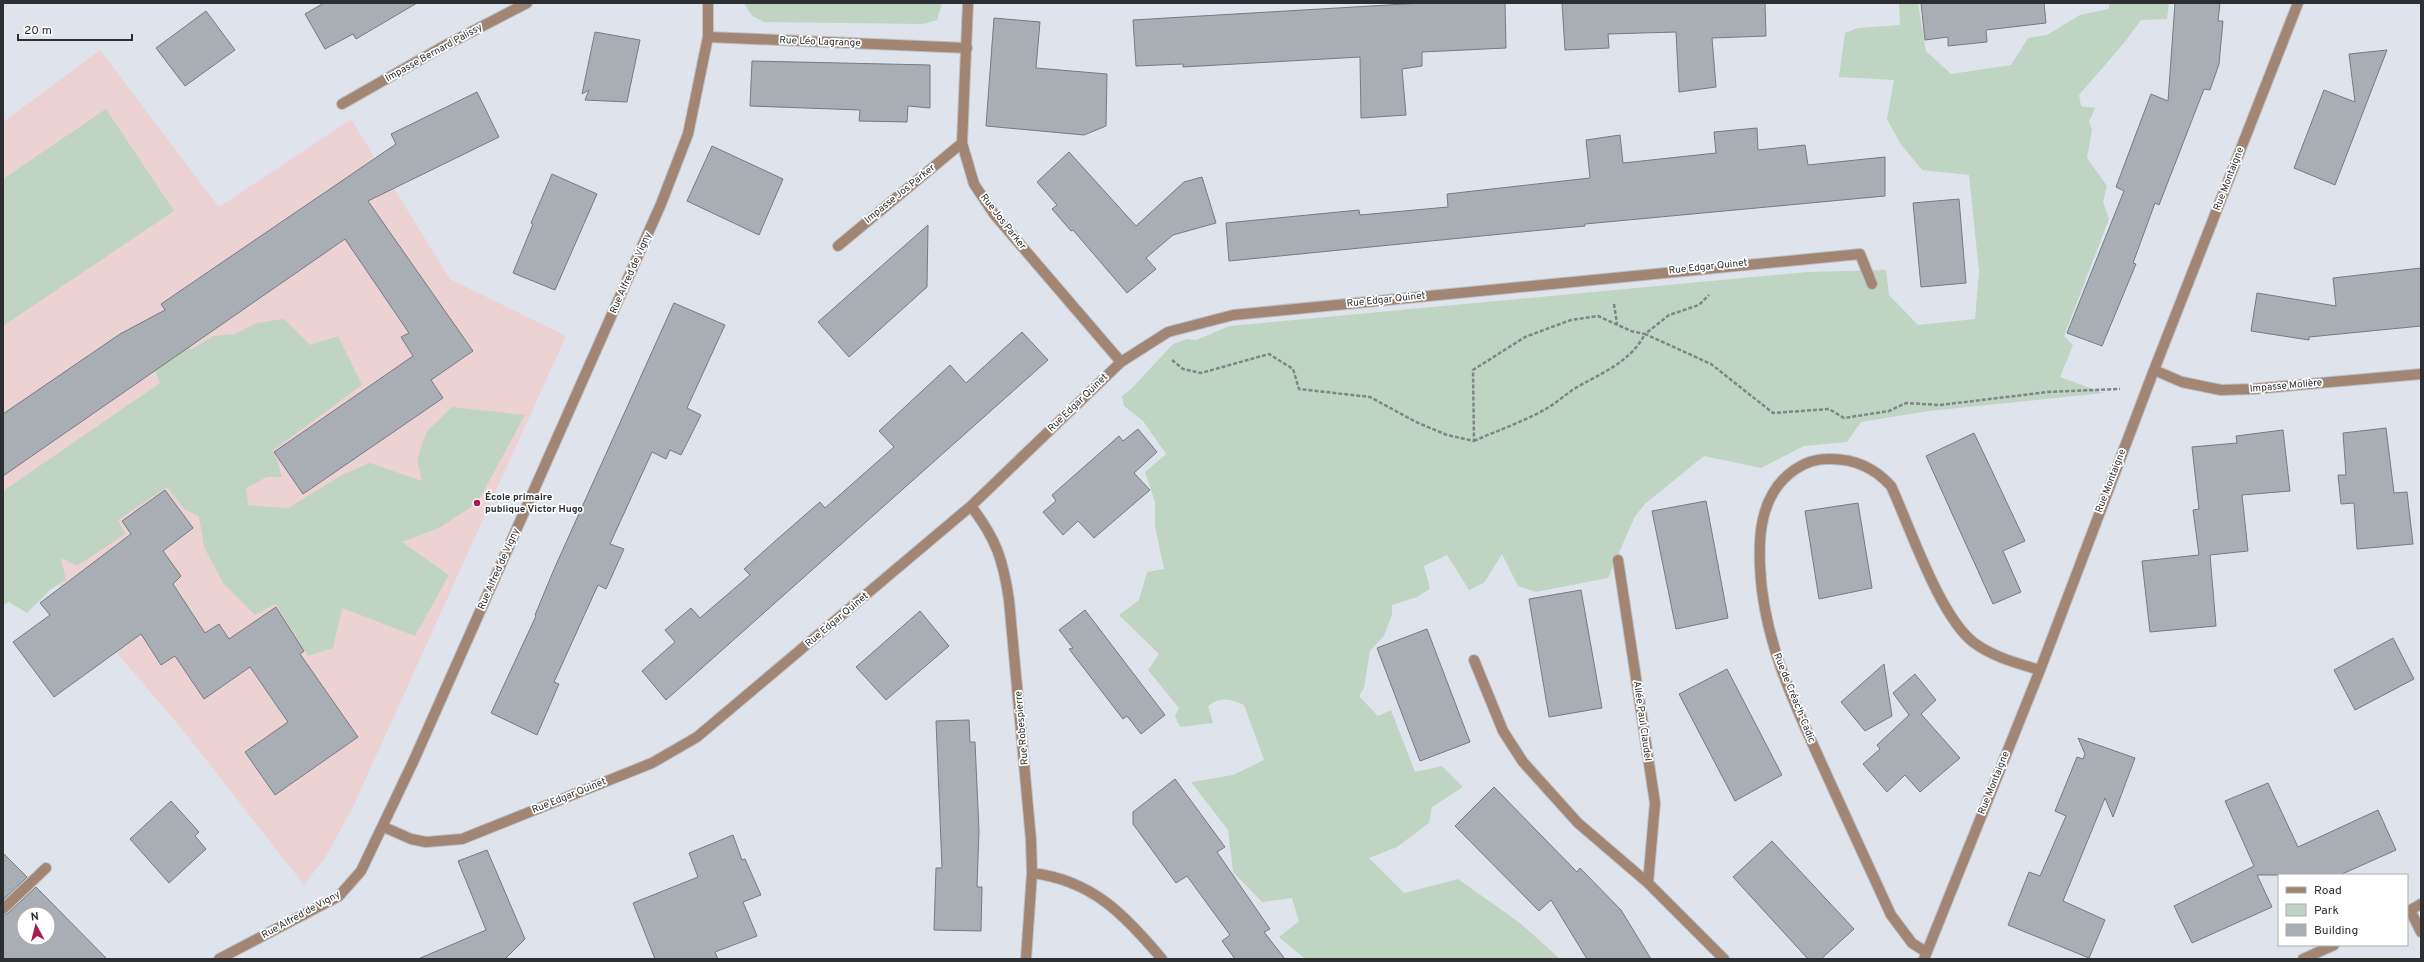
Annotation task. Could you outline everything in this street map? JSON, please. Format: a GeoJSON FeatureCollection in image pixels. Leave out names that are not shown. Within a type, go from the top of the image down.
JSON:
{"type":"FeatureCollection","features":[{"type":"Feature","properties":{"kind":"street","name":"Impasse Bernard Palissy"},"geometry":{"type":"LineString","coordinates":[[342,104],[444,46],[527,3]]}},
{"type":"Feature","properties":{"kind":"street"},"geometry":{"type":"LineString","coordinates":[[708,3],[708,37]]}},
{"type":"Feature","properties":{"kind":"street","name":"Rue Jos Parker"},"geometry":{"type":"LineString","coordinates":[[968,3],[962,143],[974,184],[994,214],[1121,362]]}},
{"type":"Feature","properties":{"kind":"street","name":"Rue Montaigne"},"geometry":{"type":"LineString","coordinates":[[1925,956],[2040,670],[2154,370],[2298,3]]}},
{"type":"Feature","properties":{"kind":"street","name":"Rue Léo Lagrange"},"geometry":{"type":"LineString","coordinates":[[708,37],[967,48]]}},
{"type":"Feature","properties":{"kind":"street","name":"Rue Alfred de Vigny"},"geometry":{"type":"LineString","coordinates":[[219,959],[339,896],[361,871],[384,827],[676,169],[688,134],[708,37]]}},
{"type":"Feature","properties":{"kind":"street","name":"Impasse Jos Parker"},"geometry":{"type":"LineString","coordinates":[[838,246],[962,143]]}},
{"type":"Feature","properties":{"kind":"street","name":"Rue Edgar Quinet"},"geometry":{"type":"LineString","coordinates":[[384,827],[411,839],[426,842],[462,839],[652,762],[678,749],[716,723],[970,506],[1121,362],[1152,341],[1189,325],[1233,315],[1738,264],[1860,254],[1872,284]]}},
{"type":"Feature","properties":{"kind":"street","name":"Impasse Molière"},"geometry":{"type":"LineString","coordinates":[[2154,370],[2182,382],[2221,390],[2253,390],[2421,374]]}},
{"type":"Feature","properties":{"kind":"street","name":"Rue de Créac'h-Cadic"},"geometry":{"type":"LineString","coordinates":[[1925,956],[1912,943],[1891,915],[1779,666],[1764,612],[1760,554],[1761,529],[1767,503],[1778,484],[1793,470],[1825,459],[1856,462],[1882,476],[1891,486],[1944,604],[1959,626],[1972,641],[1996,657],[2040,670]]}},
{"type":"Feature","properties":{"kind":"street","name":"Rue Robespierre"},"geometry":{"type":"LineString","coordinates":[[970,506],[994,540],[1004,565],[1009,600],[1023,740],[1032,873],[1026,959]]}},
{"type":"Feature","properties":{"kind":"street","name":"Allée Paul Claudel"},"geometry":{"type":"LineString","coordinates":[[1618,560],[1655,803],[1648,883]]}},
{"type":"Feature","properties":{"kind":"street"},"geometry":{"type":"LineString","coordinates":[[1474,660],[1514,751],[1578,823],[1648,883],[1724,959]]}},
{"type":"Feature","properties":{"kind":"street"},"geometry":{"type":"LineString","coordinates":[[3,909],[46,868]]}},
{"type":"Feature","properties":{"kind":"street"},"geometry":{"type":"LineString","coordinates":[[1032,873],[1072,882],[1092,892],[1114,908],[1162,959]]}},
{"type":"Feature","properties":{"kind":"street"},"geometry":{"type":"LineString","coordinates":[[2421,904],[2409,911],[2421,932]]}},
{"type":"Feature","properties":{"kind":"street"},"geometry":{"type":"LineString","coordinates":[[2303,959],[2332,946]]}},
{"type":"Feature","properties":{"kind":"street"},"geometry":{"type":"LineString","coordinates":[[237,950],[243,959]]}},
{"type":"Feature","properties":{"kind":"path"},"geometry":{"type":"LineString","coordinates":[[1152,341],[1183,369],[1201,374],[1269,354],[1293,369],[1299,389],[1370,397],[1422,425],[1447,435],[1474,441],[1548,407],[1578,386],[1608,371],[1629,355],[1640,344],[1645,334],[1669,315],[1700,305],[1738,264]]}},
{"type":"Feature","properties":{"kind":"path"},"geometry":{"type":"LineString","coordinates":[[1474,441],[1473,370],[1525,337],[1571,320],[1598,316],[1631,332],[1645,334],[1711,364],[1772,413],[1829,409],[1844,418],[1889,411],[1906,403],[1940,405],[2048,392],[2114,388],[2144,396]]}},
{"type":"Feature","properties":{"kind":"shaded area"},"geometry":{"type":"Polygon","coordinates":[[[100,50],[219,207],[351,119],[450,279],[566,336],[353,807],[325,858],[304,885],[185,733],[50,574],[3,508],[3,122],[100,50]]]}},
{"type":"Feature","properties":{"kind":"green space"},"geometry":{"type":"Polygon","coordinates":[[[744,3],[942,3],[937,20],[923,24],[764,22],[752,16],[744,3]]]}},
{"type":"Feature","properties":{"kind":"green space"},"geometry":{"type":"Polygon","coordinates":[[[1899,3],[1918,3],[1926,51],[1951,74],[2011,65],[2028,38],[2047,35],[2080,15],[2109,9],[2109,3],[2169,3],[2167,19],[2141,20],[2124,43],[2079,95],[2081,106],[2095,108],[2089,122],[2092,130],[2087,158],[2107,186],[2103,202],[2109,219],[2064,336],[2073,345],[2060,377],[2104,393],[1929,411],[1861,422],[1847,442],[1804,446],[1761,468],[1704,456],[1646,503],[1635,516],[1608,578],[1536,592],[1518,586],[1502,554],[1484,583],[1469,590],[1447,555],[1424,566],[1430,589],[1417,597],[1392,605],[1392,614],[1384,636],[1370,651],[1364,688],[1359,696],[1378,716],[1391,710],[1415,772],[1442,766],[1463,787],[1432,807],[1429,823],[1397,847],[1369,858],[1404,893],[1458,879],[1520,923],[1560,959],[1305,959],[1279,937],[1299,921],[1292,898],[1262,902],[1233,872],[1228,830],[1191,782],[1233,775],[1264,760],[1244,705],[1230,700],[1217,701],[1208,706],[1213,723],[1180,727],[1175,716],[1179,708],[1148,670],[1159,654],[1119,615],[1139,600],[1147,572],[1164,569],[1155,526],[1155,502],[1145,472],[1166,454],[1143,421],[1124,406],[1122,396],[1132,388],[1173,344],[1187,339],[1196,340],[1230,326],[1808,272],[1886,270],[1889,295],[1918,325],[1975,319],[1979,272],[1969,175],[1922,170],[1900,143],[1887,119],[1894,80],[1839,77],[1845,33],[1858,28],[1900,25],[1899,3]]]}},
{"type":"Feature","properties":{"kind":"green space"},"geometry":{"type":"Polygon","coordinates":[[[106,109],[174,211],[3,326],[3,179],[106,109]]]}},
{"type":"Feature","properties":{"kind":"green space"},"geometry":{"type":"Polygon","coordinates":[[[284,319],[310,345],[338,336],[362,385],[272,451],[277,460],[282,477],[267,477],[246,488],[248,505],[288,508],[344,474],[370,463],[422,481],[417,459],[427,431],[452,407],[525,415],[477,503],[439,528],[402,542],[449,575],[415,636],[342,608],[333,648],[308,656],[276,604],[255,615],[223,583],[204,547],[199,516],[185,510],[167,487],[118,520],[125,534],[77,566],[61,558],[66,580],[51,589],[27,613],[9,602],[3,605],[3,491],[160,383],[150,357],[172,332],[191,350],[213,336],[235,334],[256,323],[284,319]]]}},
{"type":"Feature","properties":{"kind":"building"},"geometry":{"type":"Polygon","coordinates":[[[324,3],[417,3],[356,39],[353,34],[325,49],[305,14],[324,3]]]}},
{"type":"Feature","properties":{"kind":"building"},"geometry":{"type":"Polygon","coordinates":[[[1422,3],[1505,3],[1506,48],[1422,52],[1422,66],[1402,69],[1406,115],[1361,118],[1360,57],[1183,67],[1183,64],[1136,66],[1133,20],[1422,3]]]}},
{"type":"Feature","properties":{"kind":"building"},"geometry":{"type":"Polygon","coordinates":[[[1562,3],[1765,3],[1766,36],[1712,38],[1716,87],[1679,92],[1676,32],[1608,34],[1609,48],[1565,50],[1562,3]]]}},
{"type":"Feature","properties":{"kind":"building"},"geometry":{"type":"Polygon","coordinates":[[[1921,3],[2044,3],[2046,23],[1986,30],[1987,42],[1948,46],[1948,37],[1925,40],[1921,3]]]}},
{"type":"Feature","properties":{"kind":"building"},"geometry":{"type":"Polygon","coordinates":[[[2175,3],[2220,3],[2218,21],[2223,21],[2219,64],[2210,90],[2204,89],[2159,205],[2155,203],[2133,263],[2136,264],[2102,346],[2067,333],[2124,191],[2116,187],[2151,94],[2168,101],[2175,3]]]}},
{"type":"Feature","properties":{"kind":"building"},"geometry":{"type":"Polygon","coordinates":[[[206,11],[235,50],[185,86],[156,48],[206,11]]]}},
{"type":"Feature","properties":{"kind":"building"},"geometry":{"type":"Polygon","coordinates":[[[994,18],[1040,22],[1036,68],[1107,74],[1106,126],[1084,135],[986,126],[994,18]]]}},
{"type":"Feature","properties":{"kind":"building"},"geometry":{"type":"Polygon","coordinates":[[[595,32],[640,40],[627,102],[585,100],[589,90],[582,94],[595,32]]]}},
{"type":"Feature","properties":{"kind":"building"},"geometry":{"type":"Polygon","coordinates":[[[2387,50],[2335,185],[2294,168],[2324,90],[2355,102],[2349,54],[2387,50]]]}},
{"type":"Feature","properties":{"kind":"building"},"geometry":{"type":"Polygon","coordinates":[[[752,61],[930,65],[930,108],[908,106],[907,122],[859,121],[860,110],[750,106],[752,61]]]}},
{"type":"Feature","properties":{"kind":"building"},"geometry":{"type":"Polygon","coordinates":[[[477,92],[499,137],[368,201],[473,351],[431,380],[443,398],[303,494],[274,452],[413,356],[401,337],[409,333],[345,239],[3,476],[3,414],[120,334],[165,310],[161,304],[396,144],[391,134],[477,92]]]}},
{"type":"Feature","properties":{"kind":"building"},"geometry":{"type":"Polygon","coordinates":[[[1757,128],[1758,150],[1805,145],[1808,165],[1885,157],[1885,196],[1585,224],[1585,226],[1229,261],[1226,223],[1359,210],[1360,215],[1448,207],[1447,194],[1590,178],[1586,140],[1620,135],[1623,163],[1716,153],[1714,132],[1757,128]]]}},
{"type":"Feature","properties":{"kind":"building"},"geometry":{"type":"Polygon","coordinates":[[[712,146],[783,179],[759,235],[687,201],[712,146]]]}},
{"type":"Feature","properties":{"kind":"building"},"geometry":{"type":"Polygon","coordinates":[[[1069,152],[1136,226],[1184,182],[1202,177],[1216,223],[1173,235],[1146,258],[1156,269],[1127,293],[1073,230],[1071,231],[1052,209],[1057,205],[1037,182],[1069,152]]]}},
{"type":"Feature","properties":{"kind":"building"},"geometry":{"type":"Polygon","coordinates":[[[552,174],[597,194],[555,290],[513,273],[533,224],[531,223],[552,174]]]}},
{"type":"Feature","properties":{"kind":"building"},"geometry":{"type":"Polygon","coordinates":[[[1959,199],[1966,283],[1921,287],[1913,203],[1959,199]]]}},
{"type":"Feature","properties":{"kind":"building"},"geometry":{"type":"Polygon","coordinates":[[[928,225],[927,287],[849,357],[818,322],[928,225]]]}},
{"type":"Feature","properties":{"kind":"building"},"geometry":{"type":"Polygon","coordinates":[[[2421,268],[2421,326],[2309,337],[2309,340],[2251,331],[2257,293],[2336,306],[2333,278],[2421,268]]]}},
{"type":"Feature","properties":{"kind":"building"},"geometry":{"type":"Polygon","coordinates":[[[674,303],[725,325],[687,408],[701,415],[681,455],[670,450],[666,459],[652,452],[610,544],[624,549],[606,589],[598,585],[554,682],[559,684],[537,735],[491,713],[536,616],[535,615],[555,567],[674,303]]]}},
{"type":"Feature","properties":{"kind":"building"},"geometry":{"type":"Polygon","coordinates":[[[1022,332],[1048,360],[666,700],[642,671],[675,642],[665,630],[691,608],[700,618],[750,575],[744,569],[774,542],[820,502],[825,508],[894,447],[879,431],[950,365],[966,383],[1022,332]]]}},
{"type":"Feature","properties":{"kind":"building"},"geometry":{"type":"Polygon","coordinates":[[[2386,428],[2394,493],[2407,492],[2413,544],[2357,549],[2354,503],[2341,504],[2338,475],[2346,475],[2343,433],[2386,428]]]}},
{"type":"Feature","properties":{"kind":"building"},"geometry":{"type":"Polygon","coordinates":[[[1138,429],[1157,452],[1134,473],[1150,490],[1094,538],[1078,521],[1063,535],[1043,512],[1056,501],[1052,495],[1119,436],[1123,441],[1138,429]]]}},
{"type":"Feature","properties":{"kind":"building"},"geometry":{"type":"Polygon","coordinates":[[[2283,430],[2290,491],[2242,495],[2248,551],[2210,555],[2216,626],[2150,632],[2142,561],[2199,555],[2193,510],[2199,509],[2192,447],[2237,443],[2236,436],[2283,430]]]}},
{"type":"Feature","properties":{"kind":"building"},"geometry":{"type":"Polygon","coordinates":[[[1974,433],[2025,541],[2003,551],[2021,592],[1993,604],[1926,456],[1974,433]]]}},
{"type":"Feature","properties":{"kind":"building"},"geometry":{"type":"Polygon","coordinates":[[[165,490],[193,528],[163,551],[181,576],[173,584],[205,633],[219,624],[229,639],[276,607],[304,651],[300,654],[358,737],[275,795],[245,752],[288,722],[250,667],[204,699],[175,656],[161,665],[141,634],[54,697],[13,642],[50,615],[40,603],[131,534],[122,521],[165,490]]]}},
{"type":"Feature","properties":{"kind":"building"},"geometry":{"type":"Polygon","coordinates":[[[1706,501],[1728,618],[1676,629],[1652,511],[1706,501]]]}},
{"type":"Feature","properties":{"kind":"building"},"geometry":{"type":"Polygon","coordinates":[[[1858,503],[1872,588],[1819,599],[1805,511],[1858,503]]]}},
{"type":"Feature","properties":{"kind":"building"},"geometry":{"type":"Polygon","coordinates":[[[1581,590],[1602,708],[1549,717],[1529,599],[1581,590]]]}},
{"type":"Feature","properties":{"kind":"building"},"geometry":{"type":"Polygon","coordinates":[[[1085,610],[1165,715],[1141,734],[1127,716],[1123,719],[1069,649],[1073,648],[1059,630],[1085,610]]]}},
{"type":"Feature","properties":{"kind":"building"},"geometry":{"type":"Polygon","coordinates":[[[920,611],[949,646],[886,700],[856,667],[920,611]]]}},
{"type":"Feature","properties":{"kind":"building"},"geometry":{"type":"Polygon","coordinates":[[[1427,629],[1470,742],[1420,761],[1377,648],[1427,629]]]}},
{"type":"Feature","properties":{"kind":"building"},"geometry":{"type":"Polygon","coordinates":[[[2393,638],[2414,679],[2355,710],[2334,670],[2393,638]]]}},
{"type":"Feature","properties":{"kind":"building"},"geometry":{"type":"Polygon","coordinates":[[[1884,664],[1892,716],[1865,731],[1841,702],[1884,664]]]}},
{"type":"Feature","properties":{"kind":"building"},"geometry":{"type":"Polygon","coordinates":[[[1727,669],[1782,775],[1735,801],[1679,694],[1727,669]]]}},
{"type":"Feature","properties":{"kind":"building"},"geometry":{"type":"Polygon","coordinates":[[[1915,674],[1936,700],[1921,714],[1960,758],[1920,792],[1905,775],[1887,792],[1863,764],[1880,749],[1877,745],[1909,715],[1893,693],[1915,674]]]}},
{"type":"Feature","properties":{"kind":"building"},"geometry":{"type":"Polygon","coordinates":[[[969,720],[970,742],[975,742],[979,831],[977,887],[982,887],[981,931],[934,930],[936,868],[942,868],[936,721],[969,720]]]}},
{"type":"Feature","properties":{"kind":"building"},"geometry":{"type":"Polygon","coordinates":[[[2078,738],[2135,758],[2113,817],[2105,798],[2063,901],[2105,920],[2089,958],[2008,925],[2029,872],[2040,876],[2066,816],[2055,811],[2077,757],[2083,759],[2085,754],[2078,738]]]}},
{"type":"Feature","properties":{"kind":"building"},"geometry":{"type":"Polygon","coordinates":[[[1175,779],[1225,847],[1217,852],[1270,929],[1264,932],[1285,959],[1235,959],[1222,941],[1230,935],[1187,876],[1176,883],[1133,824],[1133,812],[1175,779]]]}},
{"type":"Feature","properties":{"kind":"building"},"geometry":{"type":"Polygon","coordinates":[[[2268,783],[2298,847],[2378,810],[2396,850],[2342,874],[2257,875],[2272,907],[2192,943],[2174,906],[2254,866],[2225,801],[2268,783]]]}},
{"type":"Feature","properties":{"kind":"building"},"geometry":{"type":"Polygon","coordinates":[[[1494,787],[1577,872],[1580,868],[1621,910],[1651,959],[1587,959],[1551,900],[1539,911],[1455,826],[1494,787]]]}},
{"type":"Feature","properties":{"kind":"building"},"geometry":{"type":"Polygon","coordinates":[[[171,801],[199,832],[195,836],[206,849],[169,883],[130,839],[171,801]]]}},
{"type":"Feature","properties":{"kind":"building"},"geometry":{"type":"Polygon","coordinates":[[[733,835],[742,860],[745,859],[761,895],[743,902],[757,936],[715,952],[718,959],[655,959],[633,903],[698,877],[689,853],[733,835]]]}},
{"type":"Feature","properties":{"kind":"building"},"geometry":{"type":"Polygon","coordinates":[[[1772,841],[1854,929],[1821,959],[1808,959],[1733,877],[1772,841]]]}},
{"type":"Feature","properties":{"kind":"building"},"geometry":{"type":"Polygon","coordinates":[[[487,850],[525,939],[505,959],[418,959],[486,930],[458,861],[487,850]]]}},
{"type":"Feature","properties":{"kind":"building"},"geometry":{"type":"Polygon","coordinates":[[[3,853],[27,877],[3,900],[3,853]]]}},
{"type":"Feature","properties":{"kind":"building"},"geometry":{"type":"Polygon","coordinates":[[[36,887],[55,906],[16,906],[16,946],[56,946],[56,907],[107,959],[3,959],[3,915],[7,914],[36,887]]]}},
{"type":"Feature","properties":{"kind":"place","name":"École primaire publique Victor Hugo"},"geometry":{"type":"Point","coordinates":[477,503]}}]}
